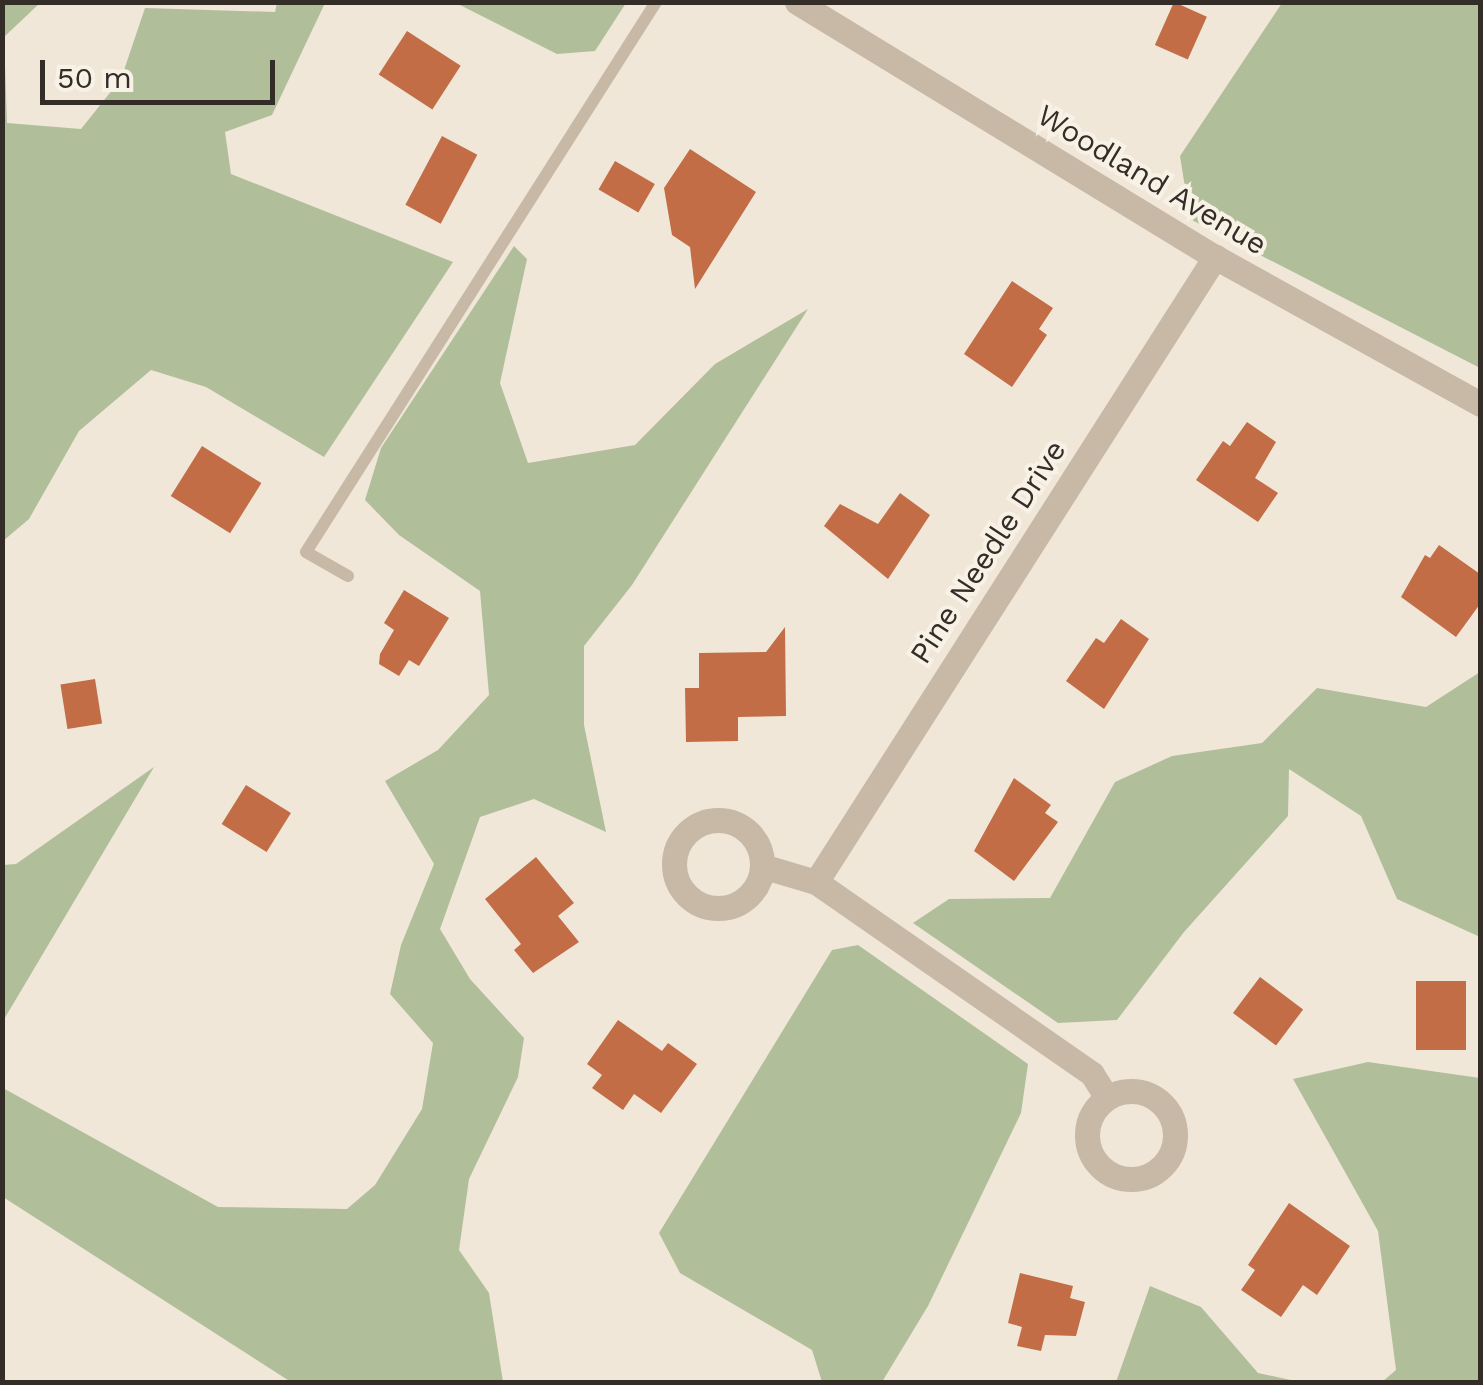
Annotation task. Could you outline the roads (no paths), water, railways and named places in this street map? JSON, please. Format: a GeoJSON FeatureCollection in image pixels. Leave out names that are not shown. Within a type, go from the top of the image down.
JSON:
{"type":"FeatureCollection","features":[{"type":"Feature","properties":{"kind":"street","name":"Woodland Avenue"},"geometry":{"type":"LineString","coordinates":[[797,2],[1215,256],[1480,404]]}},
{"type":"Feature","properties":{"kind":"street","name":"Pine Needle Drive"},"geometry":{"type":"LineString","coordinates":[[816,882],[1215,256]]}},
{"type":"Feature","properties":{"kind":"street"},"geometry":{"type":"LineString","coordinates":[[762,866],[816,882],[1092,1074],[1107,1098]]}},
{"type":"Feature","properties":{"kind":"lane"},"geometry":{"type":"LineString","coordinates":[[348,576],[306,552],[656,2]]}}]}
